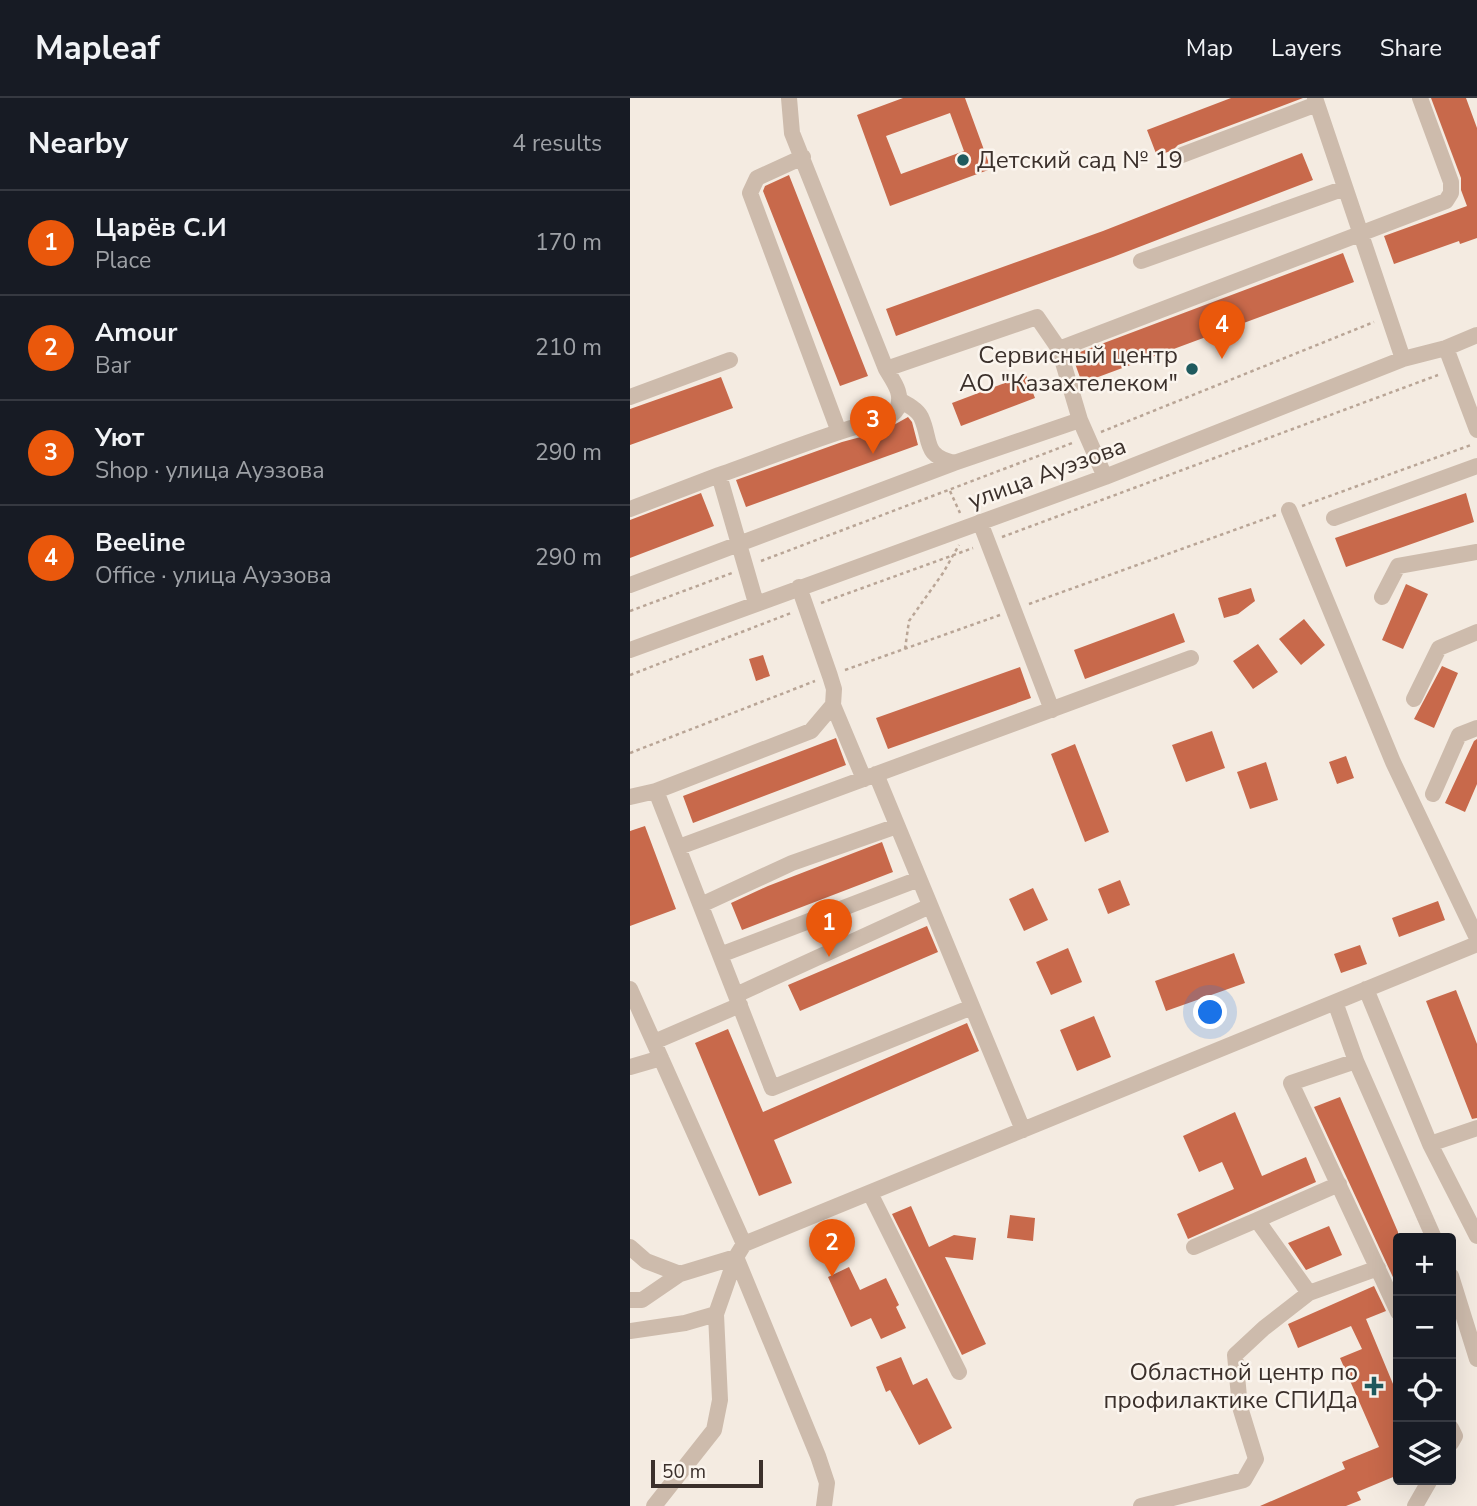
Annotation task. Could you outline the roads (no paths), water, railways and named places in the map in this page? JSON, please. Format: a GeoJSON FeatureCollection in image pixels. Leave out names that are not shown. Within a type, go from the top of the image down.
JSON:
{"type":"FeatureCollection","features":[{"type":"Feature","properties":{"kind":"street"},"geometry":{"type":"LineString","coordinates":[[630,509],[839,432],[889,417],[896,410],[898,388],[886,369],[792,134],[789,98]]}},
{"type":"Feature","properties":{"kind":"street"},"geometry":{"type":"LineString","coordinates":[[1059,349],[1446,201],[1451,193],[1451,182],[1420,98]]}},
{"type":"Feature","properties":{"kind":"street"},"geometry":{"type":"LineString","coordinates":[[1182,155],[1316,101],[1403,359]]}},
{"type":"Feature","properties":{"kind":"street"},"geometry":{"type":"LineString","coordinates":[[803,157],[757,178],[750,193],[839,432]]}},
{"type":"Feature","properties":{"kind":"street"},"geometry":{"type":"LineString","coordinates":[[1140,261],[1345,188]]}},
{"type":"Feature","properties":{"kind":"street"},"geometry":{"type":"LineString","coordinates":[[886,369],[1037,317],[1059,349],[1080,420],[1105,477]]}},
{"type":"Feature","properties":{"kind":"street","name":"улица Ауэзова"},"geometry":{"type":"LineString","coordinates":[[630,650],[1105,477],[1403,359],[1446,348],[1477,335]]}},
{"type":"Feature","properties":{"kind":"street"},"geometry":{"type":"LineString","coordinates":[[1446,348],[1477,430]]}},
{"type":"Feature","properties":{"kind":"street"},"geometry":{"type":"LineString","coordinates":[[630,397],[730,360]]}},
{"type":"Feature","properties":{"kind":"street"},"geometry":{"type":"LineString","coordinates":[[899,400],[920,414],[930,450],[939,459],[954,463]]}},
{"type":"Feature","properties":{"kind":"street"},"geometry":{"type":"LineString","coordinates":[[630,585],[954,463],[1080,420]]}},
{"type":"Feature","properties":{"kind":"street"},"geometry":{"type":"LineString","coordinates":[[1334,517],[1477,466]]}},
{"type":"Feature","properties":{"kind":"street"},"geometry":{"type":"LineString","coordinates":[[719,475],[756,603]]}},
{"type":"Feature","properties":{"kind":"street"},"geometry":{"type":"LineString","coordinates":[[630,1300],[642,1300],[680,1274],[870,1193],[1477,941],[1393,762],[1289,510]]}},
{"type":"Feature","properties":{"kind":"street"},"geometry":{"type":"LineString","coordinates":[[973,525],[988,542],[1052,710]]}},
{"type":"Feature","properties":{"kind":"street"},"geometry":{"type":"LineString","coordinates":[[1382,597],[1398,566],[1477,552]]}},
{"type":"Feature","properties":{"kind":"street"},"geometry":{"type":"LineString","coordinates":[[799,587],[834,689],[833,705],[897,826],[1023,1130]]}},
{"type":"Feature","properties":{"kind":"street"},"geometry":{"type":"LineString","coordinates":[[1414,699],[1439,648],[1477,632]]}},
{"type":"Feature","properties":{"kind":"street"},"geometry":{"type":"LineString","coordinates":[[679,847],[1191,659]]}},
{"type":"Feature","properties":{"kind":"street"},"geometry":{"type":"LineString","coordinates":[[630,797],[656,790],[811,730],[833,705]]}},
{"type":"Feature","properties":{"kind":"street"},"geometry":{"type":"LineString","coordinates":[[1433,794],[1458,735],[1477,728]]}},
{"type":"Feature","properties":{"kind":"street"},"geometry":{"type":"LineString","coordinates":[[656,790],[772,1088],[972,1007]]}},
{"type":"Feature","properties":{"kind":"street"},"geometry":{"type":"LineString","coordinates":[[701,905],[792,863],[897,826]]}},
{"type":"Feature","properties":{"kind":"street"},"geometry":{"type":"LineString","coordinates":[[720,955],[919,879]]}},
{"type":"Feature","properties":{"kind":"street"},"geometry":{"type":"LineString","coordinates":[[654,1042],[930,906]]}},
{"type":"Feature","properties":{"kind":"street"},"geometry":{"type":"LineString","coordinates":[[630,989],[740,1250],[818,1455],[827,1483],[824,1506]]}},
{"type":"Feature","properties":{"kind":"street"},"geometry":{"type":"LineString","coordinates":[[1366,989],[1430,1144],[1477,1236]]}},
{"type":"Feature","properties":{"kind":"street"},"geometry":{"type":"LineString","coordinates":[[1335,1002],[1356,1061],[1432,1233]]}},
{"type":"Feature","properties":{"kind":"street"},"geometry":{"type":"LineString","coordinates":[[630,1067],[661,1058]]}},
{"type":"Feature","properties":{"kind":"street"},"geometry":{"type":"LineString","coordinates":[[1356,1061],[1291,1083],[1393,1301]]}},
{"type":"Feature","properties":{"kind":"street"},"geometry":{"type":"LineString","coordinates":[[1430,1144],[1477,1128]]}},
{"type":"Feature","properties":{"kind":"street"},"geometry":{"type":"LineString","coordinates":[[1194,1247],[1339,1184]]}},
{"type":"Feature","properties":{"kind":"street"},"geometry":{"type":"LineString","coordinates":[[870,1193],[959,1372]]}},
{"type":"Feature","properties":{"kind":"street"},"geometry":{"type":"LineString","coordinates":[[1257,1220],[1309,1293]]}},
{"type":"Feature","properties":{"kind":"street"},"geometry":{"type":"LineString","coordinates":[[630,1247],[646,1261],[680,1274]]}},
{"type":"Feature","properties":{"kind":"street"},"geometry":{"type":"LineString","coordinates":[[654,1506],[714,1430],[720,1400],[716,1314],[740,1250]]}},
{"type":"Feature","properties":{"kind":"street"},"geometry":{"type":"LineString","coordinates":[[1141,1506],[1244,1480],[1256,1459],[1240,1407],[1236,1355],[1264,1328],[1309,1293],[1378,1268]]}},
{"type":"Feature","properties":{"kind":"street"},"geometry":{"type":"LineString","coordinates":[[1456,1292],[1477,1359]]}},
{"type":"Feature","properties":{"kind":"street"},"geometry":{"type":"LineString","coordinates":[[630,1331],[685,1323],[716,1314]]}},
{"type":"Feature","properties":{"kind":"street"},"geometry":{"type":"LineString","coordinates":[[1415,1506],[1427,1485]]}},
{"type":"Feature","properties":{"kind":"place","name":"Детский сад № 19"},"geometry":{"type":"Point","coordinates":[963,160]}},
{"type":"Feature","properties":{"kind":"place","name":"Beeline"},"geometry":{"type":"Point","coordinates":[1222,359]}},
{"type":"Feature","properties":{"kind":"place","name":"Сервисный центр АО \"Казахтелеком\""},"geometry":{"type":"Point","coordinates":[1192,369]}},
{"type":"Feature","properties":{"kind":"place","name":"Уют"},"geometry":{"type":"Point","coordinates":[873,454]}},
{"type":"Feature","properties":{"kind":"place","name":"Царёв С.И"},"geometry":{"type":"Point","coordinates":[829,957]}},
{"type":"Feature","properties":{"kind":"place","name":"Amour"},"geometry":{"type":"Point","coordinates":[832,1277]}},
{"type":"Feature","properties":{"kind":"place","name":"Областной центр по профилактике СПИДа"},"geometry":{"type":"Point","coordinates":[1374,1386]}}]}
